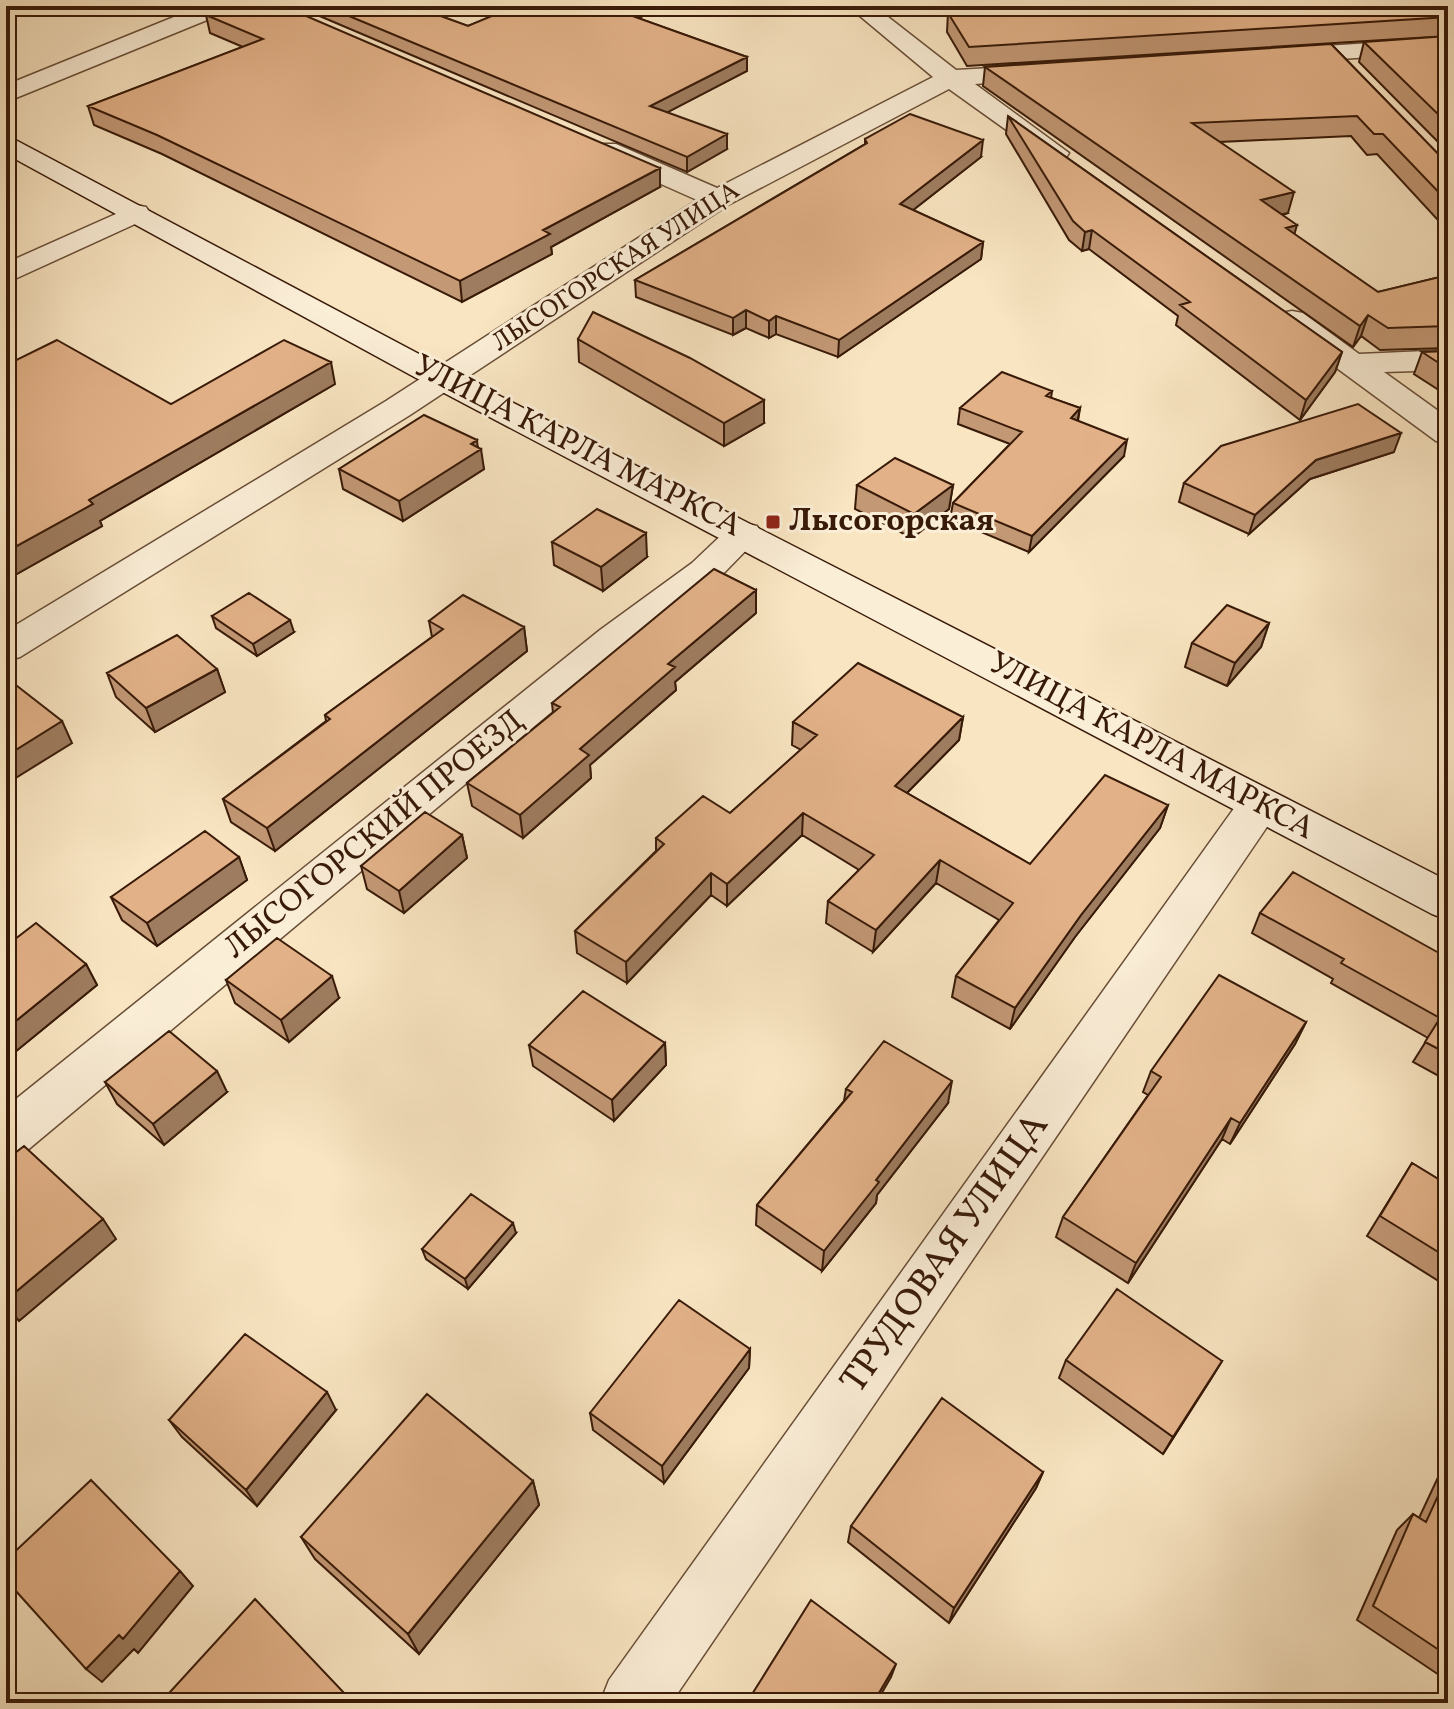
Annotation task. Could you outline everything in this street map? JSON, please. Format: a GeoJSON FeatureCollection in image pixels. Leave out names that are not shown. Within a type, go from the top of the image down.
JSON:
{"type":"FeatureCollection","features":[{"type":"Feature","properties":{"kind":"street"},"geometry":{"type":"LineString","coordinates":[[6,94],[221,6]]}},
{"type":"Feature","properties":{"kind":"street"},"geometry":{"type":"LineString","coordinates":[[860,6],[950,78],[1080,170]]}},
{"type":"Feature","properties":{"kind":"street"},"geometry":{"type":"LineString","coordinates":[[1249,58],[1448,45]]}},
{"type":"Feature","properties":{"kind":"street"},"geometry":{"type":"LineString","coordinates":[[1333,53],[1354,74]]}},
{"type":"Feature","properties":{"kind":"street"},"geometry":{"type":"LineString","coordinates":[[950,78],[1060,70]]}},
{"type":"Feature","properties":{"kind":"street","name":"ЛЫСОГОРСКАЯ УЛИЦА"},"geometry":{"type":"LineString","coordinates":[[6,648],[398,408],[718,199],[950,78]]}},
{"type":"Feature","properties":{"kind":"street"},"geometry":{"type":"LineString","coordinates":[[586,141],[718,199]]}},
{"type":"Feature","properties":{"kind":"street","name":"УЛИЦА КАРЛА МАРКСА"},"geometry":{"type":"LineString","coordinates":[[6,143],[440,378],[1448,902]]}},
{"type":"Feature","properties":{"kind":"street"},"geometry":{"type":"LineString","coordinates":[[6,274],[136,213]]}},
{"type":"Feature","properties":{"kind":"street"},"geometry":{"type":"LineString","coordinates":[[1275,309],[1448,434]]}},
{"type":"Feature","properties":{"kind":"street"},"geometry":{"type":"LineString","coordinates":[[1353,364],[1448,360]]}},
{"type":"Feature","properties":{"kind":"street","name":"ЛЫСОГОРСКИЙ ПРОЕЗД"},"geometry":{"type":"LineString","coordinates":[[6,1137],[602,649],[705,571],[744,534]]}},
{"type":"Feature","properties":{"kind":"street","name":"ТРУДОВАЯ УЛИЦА"},"geometry":{"type":"LineString","coordinates":[[632,1703],[1260,804]]}},
{"type":"Feature","properties":{"kind":"building"},"geometry":{"type":"Polygon","coordinates":[[[229,6],[283,6],[660,168],[543,230],[550,234],[460,281],[157,135],[88,106],[263,39],[206,15],[229,6]]]}},
{"type":"Feature","properties":{"kind":"building"},"geometry":{"type":"Polygon","coordinates":[[[325,6],[413,6],[468,26],[516,6],[634,6],[621,12],[747,57],[650,106],[727,134],[687,157],[325,6]]]}},
{"type":"Feature","properties":{"kind":"building"},"geometry":{"type":"Polygon","coordinates":[[[1057,6],[1448,6],[1448,17],[969,47],[948,13],[1057,6]]]}},
{"type":"Feature","properties":{"kind":"building"},"geometry":{"type":"Polygon","coordinates":[[[1448,36],[1448,124],[1364,42],[1448,36]]]}},
{"type":"Feature","properties":{"kind":"building"},"geometry":{"type":"Polygon","coordinates":[[[1331,44],[1448,161],[1448,202],[1383,134],[1374,134],[1357,116],[1192,123],[1294,192],[1261,200],[1297,225],[1286,228],[1378,292],[1448,275],[1448,326],[1388,328],[1368,315],[1360,326],[985,67],[1331,44]]]}},
{"type":"Feature","properties":{"kind":"building"},"geometry":{"type":"Polygon","coordinates":[[[910,114],[983,140],[900,204],[983,242],[839,340],[776,316],[769,321],[746,310],[733,318],[635,280],[867,143],[865,139],[910,114]]]}},
{"type":"Feature","properties":{"kind":"building"},"geometry":{"type":"Polygon","coordinates":[[[1008,116],[1342,352],[1306,400],[1180,305],[1190,302],[1092,230],[1085,232],[1073,221],[1008,116]]]}},
{"type":"Feature","properties":{"kind":"building"},"geometry":{"type":"Polygon","coordinates":[[[593,312],[690,358],[764,400],[724,423],[578,339],[593,312]]]}},
{"type":"Feature","properties":{"kind":"building"},"geometry":{"type":"Polygon","coordinates":[[[57,340],[171,404],[284,340],[331,362],[89,500],[93,504],[6,552],[6,385],[15,381],[6,376],[6,365],[57,340]]]}},
{"type":"Feature","properties":{"kind":"building"},"geometry":{"type":"Polygon","coordinates":[[[1448,351],[1448,369],[1422,352],[1448,351]]]}},
{"type":"Feature","properties":{"kind":"building"},"geometry":{"type":"Polygon","coordinates":[[[1002,372],[1052,391],[1046,396],[1080,408],[1071,418],[1127,440],[1032,536],[953,503],[1022,432],[960,408],[1002,372]]]}},
{"type":"Feature","properties":{"kind":"building"},"geometry":{"type":"Polygon","coordinates":[[[1358,404],[1401,433],[1316,460],[1255,515],[1184,483],[1221,446],[1358,404]]]}},
{"type":"Feature","properties":{"kind":"building"},"geometry":{"type":"Polygon","coordinates":[[[424,415],[477,440],[471,444],[481,449],[399,501],[339,469],[424,415]]]}},
{"type":"Feature","properties":{"kind":"building"},"geometry":{"type":"Polygon","coordinates":[[[895,458],[953,485],[914,514],[857,485],[895,458]]]}},
{"type":"Feature","properties":{"kind":"building"},"geometry":{"type":"Polygon","coordinates":[[[597,509],[646,533],[601,567],[552,542],[597,509]]]}},
{"type":"Feature","properties":{"kind":"building"},"geometry":{"type":"Polygon","coordinates":[[[714,569],[756,590],[668,664],[675,667],[580,749],[589,755],[520,815],[467,783],[560,707],[552,703],[714,569]]]}},
{"type":"Feature","properties":{"kind":"building"},"geometry":{"type":"Polygon","coordinates":[[[249,593],[290,620],[253,644],[212,616],[249,593]]]}},
{"type":"Feature","properties":{"kind":"building"},"geometry":{"type":"Polygon","coordinates":[[[463,595],[524,627],[267,828],[223,799],[330,719],[325,715],[443,629],[429,621],[463,595]]]}},
{"type":"Feature","properties":{"kind":"building"},"geometry":{"type":"Polygon","coordinates":[[[1227,605],[1269,623],[1235,663],[1192,643],[1227,605]]]}},
{"type":"Feature","properties":{"kind":"building"},"geometry":{"type":"Polygon","coordinates":[[[177,635],[217,669],[146,708],[107,673],[177,635]]]}},
{"type":"Feature","properties":{"kind":"building"},"geometry":{"type":"Polygon","coordinates":[[[858,663],[963,717],[895,786],[1030,864],[1105,775],[1168,805],[1081,915],[1015,1008],[956,976],[1013,903],[940,860],[876,930],[828,901],[874,855],[803,813],[727,884],[711,873],[626,962],[575,931],[664,844],[656,838],[703,796],[730,813],[817,735],[793,722],[858,663]]]}},
{"type":"Feature","properties":{"kind":"building"},"geometry":{"type":"Polygon","coordinates":[[[12,682],[62,721],[6,756],[6,685],[12,682]]]}},
{"type":"Feature","properties":{"kind":"building"},"geometry":{"type":"Polygon","coordinates":[[[425,812],[462,835],[399,891],[361,866],[425,812]]]}},
{"type":"Feature","properties":{"kind":"building"},"geometry":{"type":"Polygon","coordinates":[[[205,831],[239,857],[147,923],[111,897],[205,831]]]}},
{"type":"Feature","properties":{"kind":"building"},"geometry":{"type":"Polygon","coordinates":[[[1293,872],[1448,958],[1448,1054],[1425,1042],[1440,1018],[1341,963],[1344,959],[1260,913],[1293,872]]]}},
{"type":"Feature","properties":{"kind":"building"},"geometry":{"type":"Polygon","coordinates":[[[36,923],[86,964],[6,1029],[6,975],[14,969],[6,963],[6,946],[36,923]]]}},
{"type":"Feature","properties":{"kind":"building"},"geometry":{"type":"Polygon","coordinates":[[[277,938],[332,976],[281,1020],[226,980],[277,938]]]}},
{"type":"Feature","properties":{"kind":"building"},"geometry":{"type":"Polygon","coordinates":[[[1219,975],[1306,1022],[1240,1123],[1231,1118],[1136,1263],[1063,1217],[1161,1077],[1151,1071],[1219,975]]]}},
{"type":"Feature","properties":{"kind":"building"},"geometry":{"type":"Polygon","coordinates":[[[583,991],[665,1043],[612,1100],[529,1045],[583,991]]]}},
{"type":"Feature","properties":{"kind":"building"},"geometry":{"type":"Polygon","coordinates":[[[169,1031],[217,1071],[153,1124],[105,1082],[169,1031]]]}},
{"type":"Feature","properties":{"kind":"building"},"geometry":{"type":"Polygon","coordinates":[[[884,1041],[952,1081],[876,1180],[879,1182],[824,1251],[757,1205],[852,1092],[846,1089],[884,1041]]]}},
{"type":"Feature","properties":{"kind":"building"},"geometry":{"type":"Polygon","coordinates":[[[24,1146],[103,1219],[6,1300],[6,1160],[24,1146]]]}},
{"type":"Feature","properties":{"kind":"building"},"geometry":{"type":"Polygon","coordinates":[[[1412,1163],[1448,1185],[1448,1258],[1380,1216],[1412,1163]]]}},
{"type":"Feature","properties":{"kind":"building"},"geometry":{"type":"Polygon","coordinates":[[[471,1194],[513,1223],[465,1279],[422,1249],[471,1194]]]}},
{"type":"Feature","properties":{"kind":"building"},"geometry":{"type":"Polygon","coordinates":[[[1117,1289],[1222,1361],[1173,1437],[1066,1360],[1117,1289]]]}},
{"type":"Feature","properties":{"kind":"building"},"geometry":{"type":"Polygon","coordinates":[[[679,1300],[750,1349],[662,1466],[590,1413],[679,1300]]]}},
{"type":"Feature","properties":{"kind":"building"},"geometry":{"type":"Polygon","coordinates":[[[245,1334],[327,1392],[246,1490],[169,1420],[245,1334]]]}},
{"type":"Feature","properties":{"kind":"building"},"geometry":{"type":"Polygon","coordinates":[[[427,1394],[533,1481],[408,1634],[301,1537],[427,1394]]]}},
{"type":"Feature","properties":{"kind":"building"},"geometry":{"type":"Polygon","coordinates":[[[942,1398],[1043,1472],[954,1608],[851,1526],[942,1398]]]}},
{"type":"Feature","properties":{"kind":"building"},"geometry":{"type":"Polygon","coordinates":[[[1448,1474],[1448,1656],[1373,1606],[1413,1514],[1426,1522],[1448,1474]]]}},
{"type":"Feature","properties":{"kind":"building"},"geometry":{"type":"Polygon","coordinates":[[[91,1480],[180,1571],[123,1639],[119,1635],[86,1669],[6,1580],[6,1560],[91,1480]]]}},
{"type":"Feature","properties":{"kind":"building"},"geometry":{"type":"Polygon","coordinates":[[[255,1599],[347,1696],[341,1703],[180,1703],[170,1692],[255,1599]]]}},
{"type":"Feature","properties":{"kind":"building"},"geometry":{"type":"Polygon","coordinates":[[[811,1600],[896,1664],[873,1703],[754,1703],[749,1699],[811,1600]]]}},
{"type":"Feature","properties":{"kind":"place","name":"Лысогорская"},"geometry":{"type":"Point","coordinates":[773,522]}}]}
